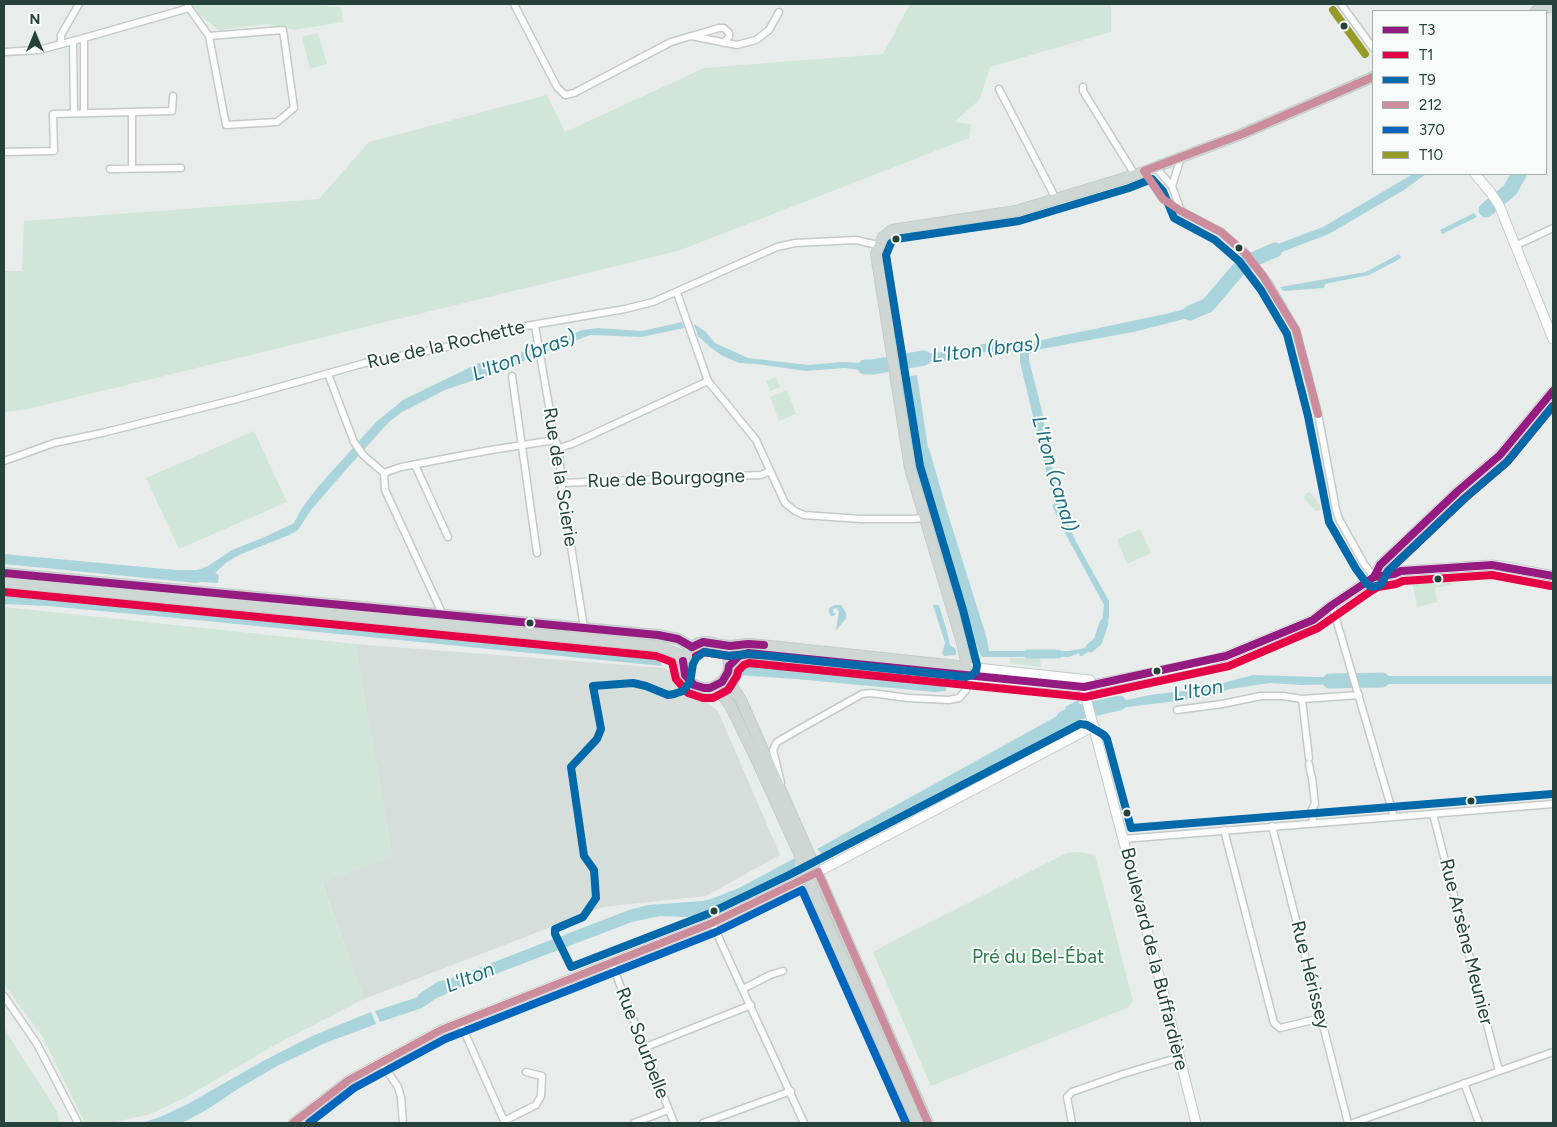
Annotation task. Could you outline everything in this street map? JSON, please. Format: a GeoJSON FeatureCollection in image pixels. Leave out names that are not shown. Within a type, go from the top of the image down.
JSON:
{"type":"FeatureCollection","features":[{"type":"Feature","properties":{"kind":"main road"},"geometry":{"type":"LineString","coordinates":[[1539,10],[1553,6]]}},
{"type":"Feature","properties":{"kind":"main road"},"geometry":{"type":"LineString","coordinates":[[966,671],[963,646],[910,468],[892,356],[891,346],[894,328],[882,246],[883,237],[892,230],[1016,211],[1139,173],[1284,117],[1372,78]]}},
{"type":"Feature","properties":{"kind":"main road"},"geometry":{"type":"LineString","coordinates":[[1476,175],[1497,202],[1553,339]]}},
{"type":"Feature","properties":{"kind":"main road"},"geometry":{"type":"LineString","coordinates":[[1374,577],[1380,565],[1458,491],[1500,455],[1553,393]]}},
{"type":"Feature","properties":{"kind":"main road"},"geometry":{"type":"LineString","coordinates":[[1391,556],[1391,564],[1394,568],[1401,571]]}},
{"type":"Feature","properties":{"kind":"main road"},"geometry":{"type":"LineString","coordinates":[[729,666],[739,656],[748,653],[1102,684],[1226,656],[1314,620],[1332,604],[1374,577],[1401,571],[1492,566],[1553,576]]}},
{"type":"Feature","properties":{"kind":"main road"},"geometry":{"type":"LineString","coordinates":[[4,573],[658,635],[678,639],[692,647]]}},
{"type":"Feature","properties":{"kind":"main road"},"geometry":{"type":"LineString","coordinates":[[4,582],[658,646],[678,654],[683,661]]}},
{"type":"Feature","properties":{"kind":"main road"},"geometry":{"type":"LineString","coordinates":[[918,1123],[807,877],[798,851],[730,705],[720,692],[694,685],[683,668],[683,661],[692,647],[703,642],[730,646],[762,645],[966,671]]}},
{"type":"Feature","properties":{"kind":"main road"},"geometry":{"type":"LineString","coordinates":[[704,688],[716,686],[726,677],[729,666],[726,653],[716,644]]}},
{"type":"Feature","properties":{"kind":"main road"},"geometry":{"type":"LineString","coordinates":[[726,677],[741,700],[928,1123]]}},
{"type":"Feature","properties":{"kind":"main road","name":"Boulevard de la Buffardière"},"geometry":{"type":"LineString","coordinates":[[1084,683],[1088,706],[1196,1123]]}},
{"type":"Feature","properties":{"kind":"main road"},"geometry":{"type":"LineString","coordinates":[[293,1123],[349,1080],[460,1022],[712,923],[818,872],[1094,726]]}},
{"type":"Feature","properties":{"kind":"main road"},"geometry":{"type":"LineString","coordinates":[[1082,734],[1098,743]]}},
{"type":"Feature","properties":{"kind":"street"},"geometry":{"type":"LineString","coordinates":[[60,44],[61,36],[79,4]]}},
{"type":"Feature","properties":{"kind":"street"},"geometry":{"type":"LineString","coordinates":[[514,4],[557,87],[565,95],[574,93],[671,42],[724,28],[729,33],[729,37],[724,43]]}},
{"type":"Feature","properties":{"kind":"street"},"geometry":{"type":"LineString","coordinates":[[1341,4],[1372,47]]}},
{"type":"Feature","properties":{"kind":"street"},"geometry":{"type":"LineString","coordinates":[[4,52],[39,50],[188,6],[209,36],[226,125],[277,122],[294,108],[283,30],[209,36]]}},
{"type":"Feature","properties":{"kind":"street"},"geometry":{"type":"LineString","coordinates":[[691,36],[737,45],[756,40],[769,30],[779,12]]}},
{"type":"Feature","properties":{"kind":"street"},"geometry":{"type":"LineString","coordinates":[[84,38],[84,113]]}},
{"type":"Feature","properties":{"kind":"street"},"geometry":{"type":"LineString","coordinates":[[73,41],[74,113]]}},
{"type":"Feature","properties":{"kind":"street"},"geometry":{"type":"LineString","coordinates":[[1083,88],[1083,91],[1139,173],[1163,199],[1181,211],[1221,232],[1246,254],[1258,268],[1296,330],[1318,414],[1339,519],[1364,564],[1374,577]]}},
{"type":"Feature","properties":{"kind":"street"},"geometry":{"type":"LineString","coordinates":[[999,89],[1056,199]]}},
{"type":"Feature","properties":{"kind":"street"},"geometry":{"type":"LineString","coordinates":[[4,152],[54,151],[53,114],[172,111],[173,96]]}},
{"type":"Feature","properties":{"kind":"street"},"geometry":{"type":"LineString","coordinates":[[132,112],[132,168]]}},
{"type":"Feature","properties":{"kind":"street"},"geometry":{"type":"LineString","coordinates":[[1172,186],[1181,157]]}},
{"type":"Feature","properties":{"kind":"street"},"geometry":{"type":"LineString","coordinates":[[1155,167],[1172,186],[1181,211]]}},
{"type":"Feature","properties":{"kind":"street"},"geometry":{"type":"LineString","coordinates":[[110,169],[180,168]]}},
{"type":"Feature","properties":{"kind":"street"},"geometry":{"type":"LineString","coordinates":[[1515,246],[1553,228]]}},
{"type":"Feature","properties":{"kind":"street","name":"Rue de la Rochette"},"geometry":{"type":"LineString","coordinates":[[4,461],[54,443],[131,426],[364,363],[457,345],[491,334],[526,326],[535,326],[625,309],[653,302],[778,247],[795,243],[856,240],[882,246]]}},
{"type":"Feature","properties":{"kind":"street"},"geometry":{"type":"LineString","coordinates":[[677,293],[708,381],[756,440],[785,503],[804,515],[861,520],[926,518]]}},
{"type":"Feature","properties":{"kind":"street","name":"Rue de la Scierie"},"geometry":{"type":"LineString","coordinates":[[535,326],[540,344],[555,440],[558,448],[561,484],[584,628]]}},
{"type":"Feature","properties":{"kind":"street"},"geometry":{"type":"LineString","coordinates":[[328,374],[354,442],[363,455],[384,473],[385,490],[443,615]]}},
{"type":"Feature","properties":{"kind":"street"},"geometry":{"type":"LineString","coordinates":[[512,376],[537,553]]}},
{"type":"Feature","properties":{"kind":"street"},"geometry":{"type":"LineString","coordinates":[[558,448],[572,444],[708,381]]}},
{"type":"Feature","properties":{"kind":"street"},"geometry":{"type":"LineString","coordinates":[[384,473],[401,467],[555,440]]}},
{"type":"Feature","properties":{"kind":"street"},"geometry":{"type":"LineString","coordinates":[[415,465],[448,537]]}},
{"type":"Feature","properties":{"kind":"street","name":"Rue de Bourgogne"},"geometry":{"type":"LineString","coordinates":[[561,484],[761,475],[770,471]]}},
{"type":"Feature","properties":{"kind":"street"},"geometry":{"type":"LineString","coordinates":[[1332,604],[1394,817]]}},
{"type":"Feature","properties":{"kind":"street"},"geometry":{"type":"LineString","coordinates":[[779,789],[781,783],[780,774],[772,750],[777,742],[862,694],[871,693],[950,700],[959,698],[966,690],[966,671]]}},
{"type":"Feature","properties":{"kind":"street"},"geometry":{"type":"LineString","coordinates":[[1177,710],[1261,696],[1283,696],[1302,700],[1359,695]]}},
{"type":"Feature","properties":{"kind":"street"},"geometry":{"type":"LineString","coordinates":[[1302,700],[1315,804],[1312,809],[1313,823]]}},
{"type":"Feature","properties":{"kind":"street"},"geometry":{"type":"LineString","coordinates":[[1123,839],[1553,804]]}},
{"type":"Feature","properties":{"kind":"street","name":"Rue Arsène Meunier"},"geometry":{"type":"LineString","coordinates":[[1433,814],[1499,1071]]}},
{"type":"Feature","properties":{"kind":"street","name":"Rue Hérissey"},"geometry":{"type":"LineString","coordinates":[[1272,826],[1348,1123]]}},
{"type":"Feature","properties":{"kind":"street"},"geometry":{"type":"LineString","coordinates":[[1224,830],[1274,1023],[1280,1028],[1321,1018]]}},
{"type":"Feature","properties":{"kind":"street"},"geometry":{"type":"LineString","coordinates":[[712,923],[791,1091],[804,1123]]}},
{"type":"Feature","properties":{"kind":"street","name":"Rue Sourbelle"},"geometry":{"type":"LineString","coordinates":[[611,962],[643,1048],[674,1123]]}},
{"type":"Feature","properties":{"kind":"street"},"geometry":{"type":"LineString","coordinates":[[743,989],[770,975],[783,971]]}},
{"type":"Feature","properties":{"kind":"street"},"geometry":{"type":"LineString","coordinates":[[4,996],[37,1044],[78,1123]]}},
{"type":"Feature","properties":{"kind":"street"},"geometry":{"type":"LineString","coordinates":[[643,1048],[751,1005]]}},
{"type":"Feature","properties":{"kind":"street"},"geometry":{"type":"LineString","coordinates":[[460,1022],[504,1122],[536,1105],[541,1096],[542,1076],[526,1072]]}},
{"type":"Feature","properties":{"kind":"street"},"geometry":{"type":"LineString","coordinates":[[1353,1123],[1553,1052]]}},
{"type":"Feature","properties":{"kind":"street"},"geometry":{"type":"LineString","coordinates":[[1072,1123],[1067,1097],[1072,1092],[1122,1074],[1180,1057]]}},
{"type":"Feature","properties":{"kind":"street"},"geometry":{"type":"LineString","coordinates":[[382,1062],[398,1087],[401,1097],[403,1123]]}},
{"type":"Feature","properties":{"kind":"street"},"geometry":{"type":"LineString","coordinates":[[1464,1084],[1479,1123]]}},
{"type":"Feature","properties":{"kind":"street"},"geometry":{"type":"LineString","coordinates":[[704,1123],[791,1091]]}},
{"type":"Feature","properties":{"kind":"street"},"geometry":{"type":"LineString","coordinates":[[634,1123],[668,1110]]}},
{"type":"Feature","properties":{"kind":"shaded area"},"geometry":{"type":"Polygon","coordinates":[[[355,644],[665,668],[718,711],[780,855],[706,896],[603,907],[364,999],[322,882],[392,856],[355,644]]]}},
{"type":"Feature","properties":{"kind":"green space"},"geometry":{"type":"Polygon","coordinates":[[[192,4],[318,4],[321,6],[341,7],[343,22],[294,30],[268,24],[218,30],[192,8],[192,4]]]}},
{"type":"Feature","properties":{"kind":"green space"},"geometry":{"type":"Polygon","coordinates":[[[910,4],[1111,4],[1111,32],[990,67],[980,99],[955,122],[971,124],[969,138],[678,251],[28,409],[4,412],[4,271],[22,271],[24,221],[319,199],[369,142],[547,95],[565,132],[704,68],[883,54],[910,4]]]}},
{"type":"Feature","properties":{"kind":"green space"},"geometry":{"type":"Polygon","coordinates":[[[318,33],[327,64],[310,69],[302,37],[318,33]]]}},
{"type":"Feature","properties":{"kind":"green space"},"geometry":{"type":"Polygon","coordinates":[[[776,377],[780,387],[770,391],[766,381],[776,377]]]}},
{"type":"Feature","properties":{"kind":"green space"},"geometry":{"type":"Polygon","coordinates":[[[787,390],[796,414],[779,421],[770,397],[787,390]]]}},
{"type":"Feature","properties":{"kind":"green space"},"geometry":{"type":"Polygon","coordinates":[[[254,431],[287,502],[179,549],[146,478],[254,431]]]}},
{"type":"Feature","properties":{"kind":"green space"},"geometry":{"type":"Polygon","coordinates":[[[1310,492],[1320,505],[1321,509],[1318,511],[1315,511],[1304,498],[1305,494],[1310,492]]]}},
{"type":"Feature","properties":{"kind":"green space"},"geometry":{"type":"Polygon","coordinates":[[[1140,529],[1151,553],[1127,564],[1117,539],[1140,529]]]}},
{"type":"Feature","properties":{"kind":"green space"},"geometry":{"type":"Polygon","coordinates":[[[1446,579],[1452,585],[1435,588],[1437,602],[1417,607],[1412,581],[1446,579]]]}},
{"type":"Feature","properties":{"kind":"green space"},"geometry":{"type":"Polygon","coordinates":[[[4,607],[355,644],[392,856],[322,883],[364,999],[273,1046],[188,1096],[151,1114],[111,1123],[85,1123],[42,1036],[4,984],[4,607]]]}},
{"type":"Feature","properties":{"kind":"green space"},"geometry":{"type":"Polygon","coordinates":[[[1010,658],[1040,658],[1041,667],[1010,663],[1010,658]]]}},
{"type":"Feature","properties":{"kind":"green space","name":"Pré du Bel-Ébat"},"geometry":{"type":"Polygon","coordinates":[[[1080,852],[1095,855],[1133,1001],[1127,1008],[931,1086],[873,952],[1067,853],[1080,852]]]}},
{"type":"Feature","properties":{"kind":"green space"},"geometry":{"type":"Polygon","coordinates":[[[4,1028],[58,1113],[59,1123],[4,1123],[4,1028]]]}},
{"type":"Feature","properties":{"kind":"water"},"geometry":{"type":"Polygon","coordinates":[[[1411,175],[1425,175],[1404,190],[1329,234],[1261,260],[1254,253],[1323,227],[1411,175]]]}},
{"type":"Feature","properties":{"kind":"water"},"geometry":{"type":"Polygon","coordinates":[[[1515,175],[1520,175],[1509,197],[1505,199],[1500,193],[1510,184],[1515,175]]]}},
{"type":"Feature","properties":{"kind":"water"},"geometry":{"type":"Polygon","coordinates":[[[1474,213],[1477,217],[1442,234],[1440,230],[1474,213]]]}},
{"type":"Feature","properties":{"kind":"water"},"geometry":{"type":"Polygon","coordinates":[[[1399,254],[1401,258],[1369,275],[1325,284],[1324,288],[1283,291],[1280,287],[1366,272],[1399,254]]]}},
{"type":"Feature","properties":{"kind":"water"},"geometry":{"type":"Polygon","coordinates":[[[1239,259],[1247,268],[1236,276],[1222,292],[1218,284],[1239,259]]]}},
{"type":"Feature","properties":{"kind":"water"},"geometry":{"type":"Polygon","coordinates":[[[1205,300],[1212,312],[1133,332],[1036,350],[1029,354],[1063,511],[1075,540],[1109,601],[1109,618],[1102,637],[1098,632],[1102,621],[1104,605],[1052,505],[1054,504],[1053,499],[1020,362],[1020,350],[976,353],[949,360],[905,364],[904,356],[944,352],[993,342],[1032,342],[1170,313],[1195,306],[1205,300]]]}},
{"type":"Feature","properties":{"kind":"water"},"geometry":{"type":"Polygon","coordinates":[[[682,322],[684,328],[642,337],[590,335],[546,352],[546,345],[582,330],[598,328],[642,331],[682,322]]]}},
{"type":"Feature","properties":{"kind":"water"},"geometry":{"type":"Polygon","coordinates":[[[694,324],[706,332],[715,343],[748,358],[808,365],[842,362],[863,363],[882,360],[884,370],[874,372],[845,368],[806,371],[739,363],[721,355],[710,347],[698,336],[694,324]]]}},
{"type":"Feature","properties":{"kind":"water"},"geometry":{"type":"Polygon","coordinates":[[[535,349],[536,356],[445,390],[402,412],[389,422],[351,464],[311,510],[298,530],[227,562],[215,573],[219,575],[218,583],[196,583],[4,564],[4,554],[176,570],[197,570],[208,566],[232,550],[294,523],[302,508],[318,487],[376,422],[403,400],[479,363],[491,360],[492,365],[521,356],[521,352],[535,349]]]}},
{"type":"Feature","properties":{"kind":"water"},"geometry":{"type":"Polygon","coordinates":[[[917,375],[928,448],[987,639],[989,651],[1040,651],[1040,657],[982,657],[978,650],[919,454],[907,377],[917,375]]]}},
{"type":"Feature","properties":{"kind":"water"},"geometry":{"type":"Polygon","coordinates":[[[4,592],[657,653],[662,666],[186,619],[48,606],[4,604],[4,592]]]}},
{"type":"Feature","properties":{"kind":"water"},"geometry":{"type":"Polygon","coordinates":[[[841,605],[846,613],[846,618],[836,631],[839,611],[836,608],[833,609],[833,613],[836,613],[834,616],[831,616],[829,612],[829,608],[841,605]]]}},
{"type":"Feature","properties":{"kind":"water"},"geometry":{"type":"Polygon","coordinates":[[[933,605],[939,605],[950,645],[956,649],[956,655],[944,656],[942,653],[945,643],[933,605]]]}},
{"type":"Feature","properties":{"kind":"water"},"geometry":{"type":"Polygon","coordinates":[[[1095,638],[1100,644],[1082,656],[1079,653],[1069,657],[1047,657],[1046,651],[1069,651],[1085,648],[1092,644],[1095,638]]]}},
{"type":"Feature","properties":{"kind":"water"},"geometry":{"type":"Polygon","coordinates":[[[741,664],[931,683],[946,680],[946,691],[935,692],[738,675],[736,670],[741,664]]]}},
{"type":"Feature","properties":{"kind":"water"},"geometry":{"type":"Polygon","coordinates":[[[1253,675],[1348,677],[1350,684],[1301,685],[1270,683],[1230,689],[1201,698],[1100,710],[1099,703],[1118,702],[1149,695],[1200,689],[1253,675]]]}},
{"type":"Feature","properties":{"kind":"water"},"geometry":{"type":"Polygon","coordinates":[[[1360,676],[1553,676],[1553,684],[1362,684],[1360,676]]]}},
{"type":"Feature","properties":{"kind":"water"},"geometry":{"type":"Polygon","coordinates":[[[1078,700],[1084,717],[1063,731],[839,852],[823,855],[817,849],[1066,711],[1065,707],[1078,700]]]}},
{"type":"Feature","properties":{"kind":"water"},"geometry":{"type":"Polygon","coordinates":[[[795,858],[796,868],[789,879],[716,911],[687,917],[660,916],[632,922],[456,989],[435,999],[422,1008],[380,1022],[375,1011],[418,997],[419,994],[437,982],[455,977],[629,910],[648,905],[711,899],[739,888],[795,858]]]}},
{"type":"Feature","properties":{"kind":"water"},"geometry":{"type":"Polygon","coordinates":[[[371,1012],[376,1024],[323,1044],[277,1066],[182,1123],[141,1123],[186,1105],[263,1061],[312,1036],[371,1012]]]}},
{"type":"Feature","properties":{"kind":"waterway"},"geometry":{"type":"LineString","coordinates":[[1486,210],[1510,190],[1518,175]]}},
{"type":"Feature","properties":{"kind":"waterway","name":"L'Iton (bras)"},"geometry":{"type":"LineString","coordinates":[[1190,313],[1208,305],[1243,264],[1275,250]]}},
{"type":"Feature","properties":{"kind":"waterway","name":"L'Iton (bras)"},"geometry":{"type":"LineString","coordinates":[[865,367],[924,358]]}},
{"type":"Feature","properties":{"kind":"waterway","name":"L'Iton (canal)"},"geometry":{"type":"LineString","coordinates":[[1090,648],[1098,641],[1104,623]]}},
{"type":"Feature","properties":{"kind":"waterway","name":"L'Iton (canal)"},"geometry":{"type":"LineString","coordinates":[[1028,654],[1058,654]]}},
{"type":"Feature","properties":{"kind":"waterway","name":"L'Iton"},"geometry":{"type":"LineString","coordinates":[[1330,681],[1382,680]]}},
{"type":"Feature","properties":{"kind":"waterway","name":"L'Iton"},"geometry":{"type":"LineString","coordinates":[[1064,718],[1075,713],[1119,703]]}},
{"type":"Feature","properties":{"kind":"transit line","name":"T10"},"geometry":{"type":"LineString","coordinates":[[1333,10],[1365,54]]}},
{"type":"Feature","properties":{"kind":"transit line","name":"212"},"geometry":{"type":"LineString","coordinates":[[1318,414],[1296,330],[1263,276],[1246,254],[1221,232],[1181,211],[1163,199],[1144,171],[1242,134],[1372,77]]}},
{"type":"Feature","properties":{"kind":"transit line","name":"T9"},"geometry":{"type":"LineString","coordinates":[[1552,794],[1131,828],[1107,739],[1104,735],[1087,725],[1080,724],[789,875],[708,914],[571,967],[555,934],[555,929],[583,917],[596,898],[594,870],[584,856],[571,767],[597,739],[601,729],[593,686],[633,683],[668,695],[674,694],[683,691],[690,682],[693,664],[696,658],[704,652],[729,656],[760,655],[966,677],[976,671],[977,665],[963,610],[920,466],[886,255],[891,243],[896,239],[1019,221],[1129,188],[1152,179],[1163,191],[1174,218],[1215,240],[1239,261],[1261,290],[1287,334],[1308,416],[1329,522],[1356,569],[1367,584],[1372,587],[1381,585],[1388,571],[1465,498],[1507,462],[1553,406]]}},
{"type":"Feature","properties":{"kind":"transit line","name":"T3"},"geometry":{"type":"LineString","coordinates":[[729,666],[739,656],[748,653],[1084,687],[1226,656],[1313,620],[1374,577],[1380,565],[1458,491],[1500,455],[1553,391]]}},
{"type":"Feature","properties":{"kind":"transit line","name":"T1"},"geometry":{"type":"LineString","coordinates":[[4,592],[656,656],[672,662],[676,679],[688,693],[703,698],[713,698],[728,690],[738,671],[749,663],[1085,697],[1229,666],[1318,628],[1381,584],[1388,571],[1465,498],[1507,462],[1553,406]]}},
{"type":"Feature","properties":{"kind":"transit line","name":"T3"},"geometry":{"type":"LineString","coordinates":[[1365,583],[1374,577],[1401,571],[1492,565],[1553,576]]}},
{"type":"Feature","properties":{"kind":"transit line","name":"T3"},"geometry":{"type":"LineString","coordinates":[[4,573],[658,635],[678,639],[692,647]]}},
{"type":"Feature","properties":{"kind":"transit line","name":"T1"},"geometry":{"type":"LineString","coordinates":[[1371,591],[1378,587],[1403,581],[1492,575],[1551,586]]}},
{"type":"Feature","properties":{"kind":"transit line","name":"T3"},"geometry":{"type":"LineString","coordinates":[[692,647],[703,642],[730,646],[764,645]]}},
{"type":"Feature","properties":{"kind":"transit line","name":"T1"},"geometry":{"type":"LineString","coordinates":[[696,656],[704,652],[729,656],[763,655]]}},
{"type":"Feature","properties":{"kind":"transit line","name":"T3"},"geometry":{"type":"LineString","coordinates":[[683,661],[685,675],[694,685],[704,688],[710,688],[722,682],[729,666]]}},
{"type":"Feature","properties":{"kind":"transit line","name":"212"},"geometry":{"type":"LineString","coordinates":[[293,1123],[349,1080],[441,1030],[712,923],[818,872],[928,1123]]}},
{"type":"Feature","properties":{"kind":"transit line","name":"370"},"geometry":{"type":"LineString","coordinates":[[309,1123],[354,1088],[445,1039],[716,932],[802,890],[906,1123]]}}]}
